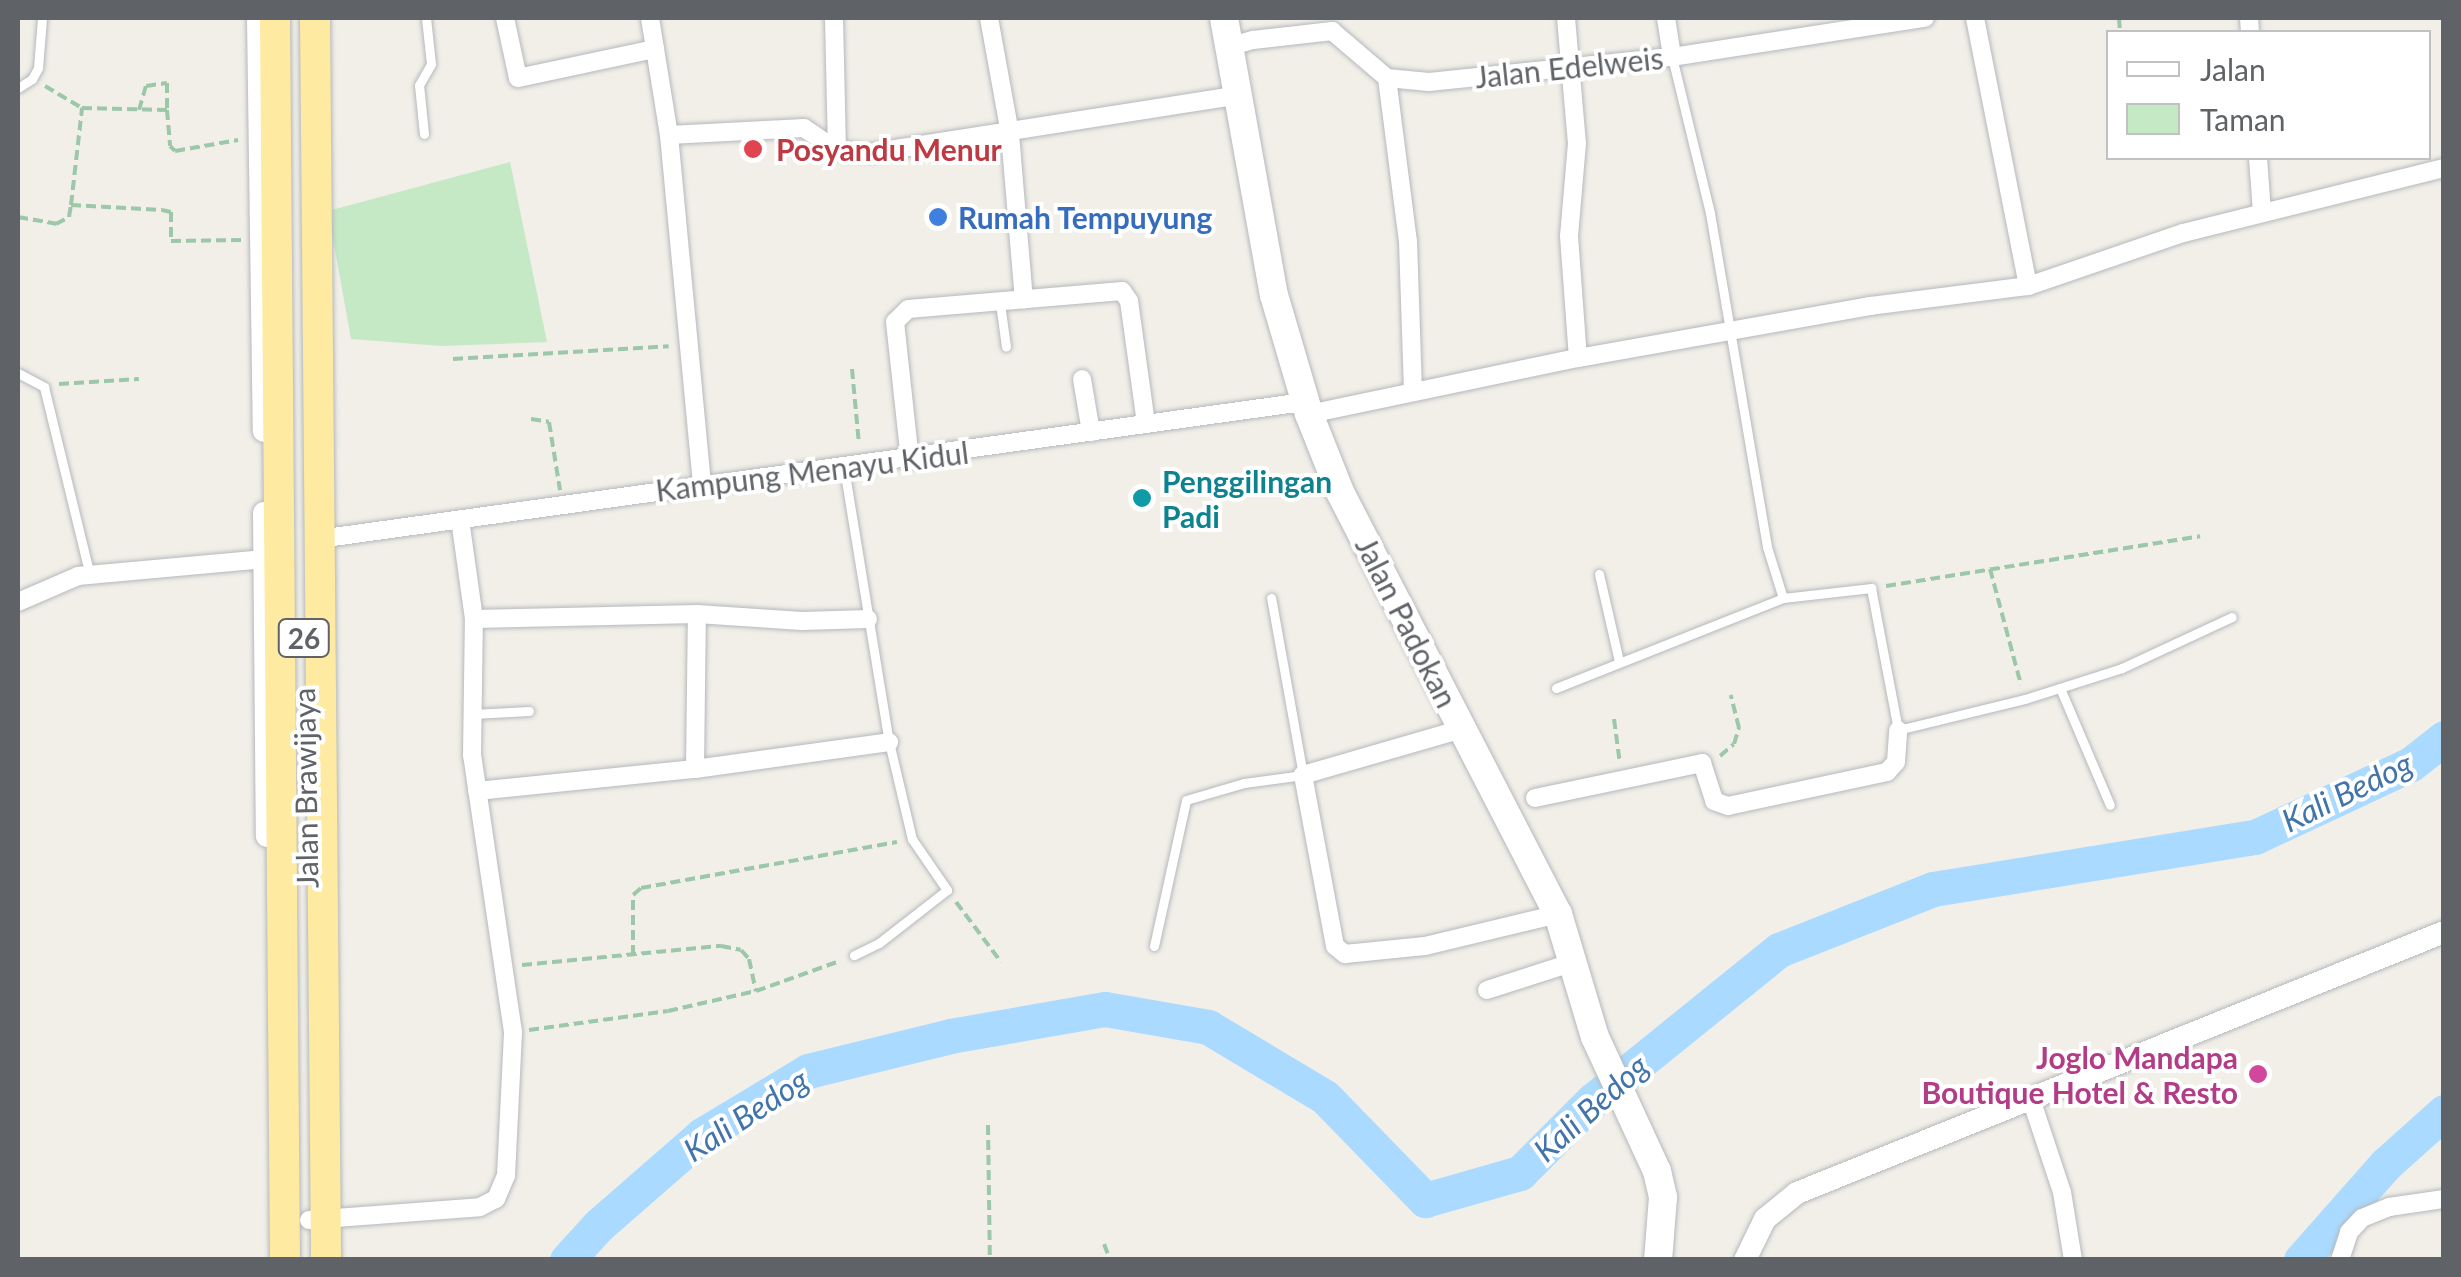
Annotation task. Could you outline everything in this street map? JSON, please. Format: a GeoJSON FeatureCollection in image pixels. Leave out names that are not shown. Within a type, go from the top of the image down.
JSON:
{"type":"FeatureCollection","features":[{"type":"Feature","properties":{"kind":"highway","name":"Jalan Brawijaya"},"geometry":{"type":"LineString","coordinates":[[275,18],[285,1260]]}},
{"type":"Feature","properties":{"kind":"highway"},"geometry":{"type":"LineString","coordinates":[[309,1260],[317,1219],[310,601],[319,540],[313,18]]}},
{"type":"Feature","properties":{"kind":"highway","name":"26"},"geometry":{"type":"LineString","coordinates":[[310,601],[313,18]]}},
{"type":"Feature","properties":{"kind":"highway"},"geometry":{"type":"LineString","coordinates":[[317,1219],[326,1260]]}},
{"type":"Feature","properties":{"kind":"main road","name":"Jalan Padokan"},"geometry":{"type":"LineString","coordinates":[[1224,18],[1274,294],[1306,408],[1340,492],[1462,730],[1508,807],[1558,914],[1595,1037],[1645,1140],[1663,1197],[1658,1260]]}},
{"type":"Feature","properties":{"kind":"street"},"geometry":{"type":"LineString","coordinates":[[258,18],[270,1260]]}},
{"type":"Feature","properties":{"kind":"street"},"geometry":{"type":"LineString","coordinates":[[505,18],[515,74],[521,78],[655,49]]}},
{"type":"Feature","properties":{"kind":"street"},"geometry":{"type":"LineString","coordinates":[[650,18],[669,135],[702,483]]}},
{"type":"Feature","properties":{"kind":"street"},"geometry":{"type":"LineString","coordinates":[[834,18],[837,150]]}},
{"type":"Feature","properties":{"kind":"street"},"geometry":{"type":"LineString","coordinates":[[989,18],[1010,134],[1024,299]]}},
{"type":"Feature","properties":{"kind":"street"},"geometry":{"type":"LineString","coordinates":[[1566,18],[1577,143],[1569,236],[1578,358]]}},
{"type":"Feature","properties":{"kind":"street"},"geometry":{"type":"LineString","coordinates":[[1666,18],[1672,57]]}},
{"type":"Feature","properties":{"kind":"street","name":"Jalan Edelweis"},"geometry":{"type":"LineString","coordinates":[[1387,78],[1429,82],[1672,57],[1925,18]]}},
{"type":"Feature","properties":{"kind":"street"},"geometry":{"type":"LineString","coordinates":[[1975,18],[2028,286]]}},
{"type":"Feature","properties":{"kind":"street"},"geometry":{"type":"LineString","coordinates":[[1228,48],[1253,40],[1332,31],[1387,78],[1408,241],[1414,392]]}},
{"type":"Feature","properties":{"kind":"street"},"geometry":{"type":"LineString","coordinates":[[669,135],[804,128],[837,150],[870,153],[1236,96]]}},
{"type":"Feature","properties":{"kind":"street"},"geometry":{"type":"LineString","coordinates":[[2258,160],[2262,212]]}},
{"type":"Feature","properties":{"kind":"street","name":"Kampung Menayu Kidul"},"geometry":{"type":"LineString","coordinates":[[319,540],[702,483],[910,460],[1146,423],[1306,408],[1414,392],[1578,358],[1870,306],[2028,286],[2262,212],[2444,168]]}},
{"type":"Feature","properties":{"kind":"street"},"geometry":{"type":"LineString","coordinates":[[910,460],[895,322],[900,314],[1024,299],[1127,294],[1146,423]]}},
{"type":"Feature","properties":{"kind":"street"},"geometry":{"type":"LineString","coordinates":[[1082,379],[1091,432]]}},
{"type":"Feature","properties":{"kind":"street"},"geometry":{"type":"LineString","coordinates":[[317,1219],[480,1207],[496,1199],[506,1176],[513,1032],[477,791],[474,619],[460,520]]}},
{"type":"Feature","properties":{"kind":"street"},"geometry":{"type":"LineString","coordinates":[[18,602],[90,575],[264,559]]}},
{"type":"Feature","properties":{"kind":"street"},"geometry":{"type":"LineString","coordinates":[[695,769],[697,614]]}},
{"type":"Feature","properties":{"kind":"street"},"geometry":{"type":"LineString","coordinates":[[474,619],[697,614],[802,621],[868,619]]}},
{"type":"Feature","properties":{"kind":"street"},"geometry":{"type":"LineString","coordinates":[[1462,730],[1303,776],[1322,888],[1340,952],[1359,954],[1465,940],[1558,914]]}},
{"type":"Feature","properties":{"kind":"street"},"geometry":{"type":"LineString","coordinates":[[1535,798],[1702,764],[1714,801],[1724,807],[1887,772],[1896,762],[1898,730]]}},
{"type":"Feature","properties":{"kind":"street"},"geometry":{"type":"LineString","coordinates":[[477,791],[695,769],[889,742]]}},
{"type":"Feature","properties":{"kind":"street"},"geometry":{"type":"LineString","coordinates":[[1745,1260],[1765,1219],[1796,1192],[2444,932]]}},
{"type":"Feature","properties":{"kind":"street"},"geometry":{"type":"LineString","coordinates":[[1487,990],[1574,962]]}},
{"type":"Feature","properties":{"kind":"street"},"geometry":{"type":"LineString","coordinates":[[2030,1099],[2062,1192],[2073,1260]]}},
{"type":"Feature","properties":{"kind":"street"},"geometry":{"type":"LineString","coordinates":[[2340,1260],[2348,1232],[2362,1218],[2389,1207],[2444,1199]]}},
{"type":"Feature","properties":{"kind":"lane"},"geometry":{"type":"LineString","coordinates":[[18,88],[32,79],[42,18]]}},
{"type":"Feature","properties":{"kind":"lane"},"geometry":{"type":"LineString","coordinates":[[424,134],[420,85],[431,64],[426,18]]}},
{"type":"Feature","properties":{"kind":"lane"},"geometry":{"type":"LineString","coordinates":[[1672,57],[1734,332],[1768,547],[1783,598]]}},
{"type":"Feature","properties":{"kind":"lane"},"geometry":{"type":"LineString","coordinates":[[1000,302],[1006,348]]}},
{"type":"Feature","properties":{"kind":"lane"},"geometry":{"type":"LineString","coordinates":[[18,373],[44,386],[90,575]]}},
{"type":"Feature","properties":{"kind":"lane"},"geometry":{"type":"LineString","coordinates":[[853,466],[868,619],[889,742],[912,839],[947,890],[879,943],[854,954]]}},
{"type":"Feature","properties":{"kind":"lane"},"geometry":{"type":"LineString","coordinates":[[1598,574],[1618,661]]}},
{"type":"Feature","properties":{"kind":"lane"},"geometry":{"type":"LineString","coordinates":[[1556,688],[1783,598],[1871,588],[1898,730],[2025,699],[2122,668],[2232,617]]}},
{"type":"Feature","properties":{"kind":"lane"},"geometry":{"type":"LineString","coordinates":[[1154,946],[1186,800],[1244,783],[1303,776],[1271,598]]}},
{"type":"Feature","properties":{"kind":"lane"},"geometry":{"type":"LineString","coordinates":[[2060,688],[2110,804]]}},
{"type":"Feature","properties":{"kind":"lane"},"geometry":{"type":"LineString","coordinates":[[473,714],[529,711]]}},
{"type":"Feature","properties":{"kind":"path"},"geometry":{"type":"LineString","coordinates":[[32,79],[82,108],[168,110]]}},
{"type":"Feature","properties":{"kind":"path"},"geometry":{"type":"LineString","coordinates":[[139,110],[146,86],[167,83],[170,146],[175,151],[238,140],[243,132]]}},
{"type":"Feature","properties":{"kind":"path"},"geometry":{"type":"LineString","coordinates":[[18,218],[56,224],[68,217],[82,108]]}},
{"type":"Feature","properties":{"kind":"path"},"geometry":{"type":"LineString","coordinates":[[71,205],[170,212],[171,241],[260,239]]}},
{"type":"Feature","properties":{"kind":"path"},"geometry":{"type":"LineString","coordinates":[[452,359],[689,344]]}},
{"type":"Feature","properties":{"kind":"path"},"geometry":{"type":"LineString","coordinates":[[852,369],[853,466]]}},
{"type":"Feature","properties":{"kind":"path"},"geometry":{"type":"LineString","coordinates":[[44,386],[139,379]]}},
{"type":"Feature","properties":{"kind":"path"},"geometry":{"type":"LineString","coordinates":[[531,418],[549,422],[562,504]]}},
{"type":"Feature","properties":{"kind":"path"},"geometry":{"type":"LineString","coordinates":[[1871,588],[2200,536]]}},
{"type":"Feature","properties":{"kind":"path"},"geometry":{"type":"LineString","coordinates":[[1990,569],[2025,699]]}},
{"type":"Feature","properties":{"kind":"path"},"geometry":{"type":"LineString","coordinates":[[1702,764],[1734,744],[1738,728],[1731,695]]}},
{"type":"Feature","properties":{"kind":"path"},"geometry":{"type":"LineString","coordinates":[[1614,719],[1622,781]]}},
{"type":"Feature","properties":{"kind":"path"},"geometry":{"type":"LineString","coordinates":[[633,954],[633,896],[641,888],[912,839]]}},
{"type":"Feature","properties":{"kind":"path"},"geometry":{"type":"LineString","coordinates":[[947,890],[1001,962]]}},
{"type":"Feature","properties":{"kind":"path"},"geometry":{"type":"LineString","coordinates":[[506,966],[721,946],[741,950],[749,960],[756,991]]}},
{"type":"Feature","properties":{"kind":"path"},"geometry":{"type":"LineString","coordinates":[[513,1032],[668,1011],[756,991],[854,954]]}},
{"type":"Feature","properties":{"kind":"path"},"geometry":{"type":"LineString","coordinates":[[988,1125],[990,1260]]}},
{"type":"Feature","properties":{"kind":"path"},"geometry":{"type":"LineString","coordinates":[[1104,1244],[1110,1260]]}},
{"type":"Feature","properties":{"kind":"green space"},"geometry":{"type":"Polygon","coordinates":[[[510,162],[547,342],[442,346],[351,339],[328,211],[510,162]]]}},
{"type":"Feature","properties":{"kind":"waterway","name":"Kali Bedog"},"geometry":{"type":"LineString","coordinates":[[567,1260],[599,1225],[702,1135],[808,1071],[950,1036],[1105,1009],[1208,1027],[1325,1097],[1425,1200],[1520,1173],[1593,1100],[1779,950],[1933,889],[2255,837],[2411,764],[2444,738]]}},
{"type":"Feature","properties":{"kind":"waterway"},"geometry":{"type":"LineString","coordinates":[[2301,1260],[2386,1164],[2444,1112]]}},
{"type":"Feature","properties":{"kind":"place","name":"Posyandu Menur"},"geometry":{"type":"Point","coordinates":[753,149]}},
{"type":"Feature","properties":{"kind":"place","name":"Rumah Tempuyung"},"geometry":{"type":"Point","coordinates":[938,217]}},
{"type":"Feature","properties":{"kind":"place","name":"Penggilingan Padi"},"geometry":{"type":"Point","coordinates":[1142,498]}},
{"type":"Feature","properties":{"kind":"place","name":"Joglo Mandapa Boutique Hotel & Resto"},"geometry":{"type":"Point","coordinates":[2258,1074]}}]}
